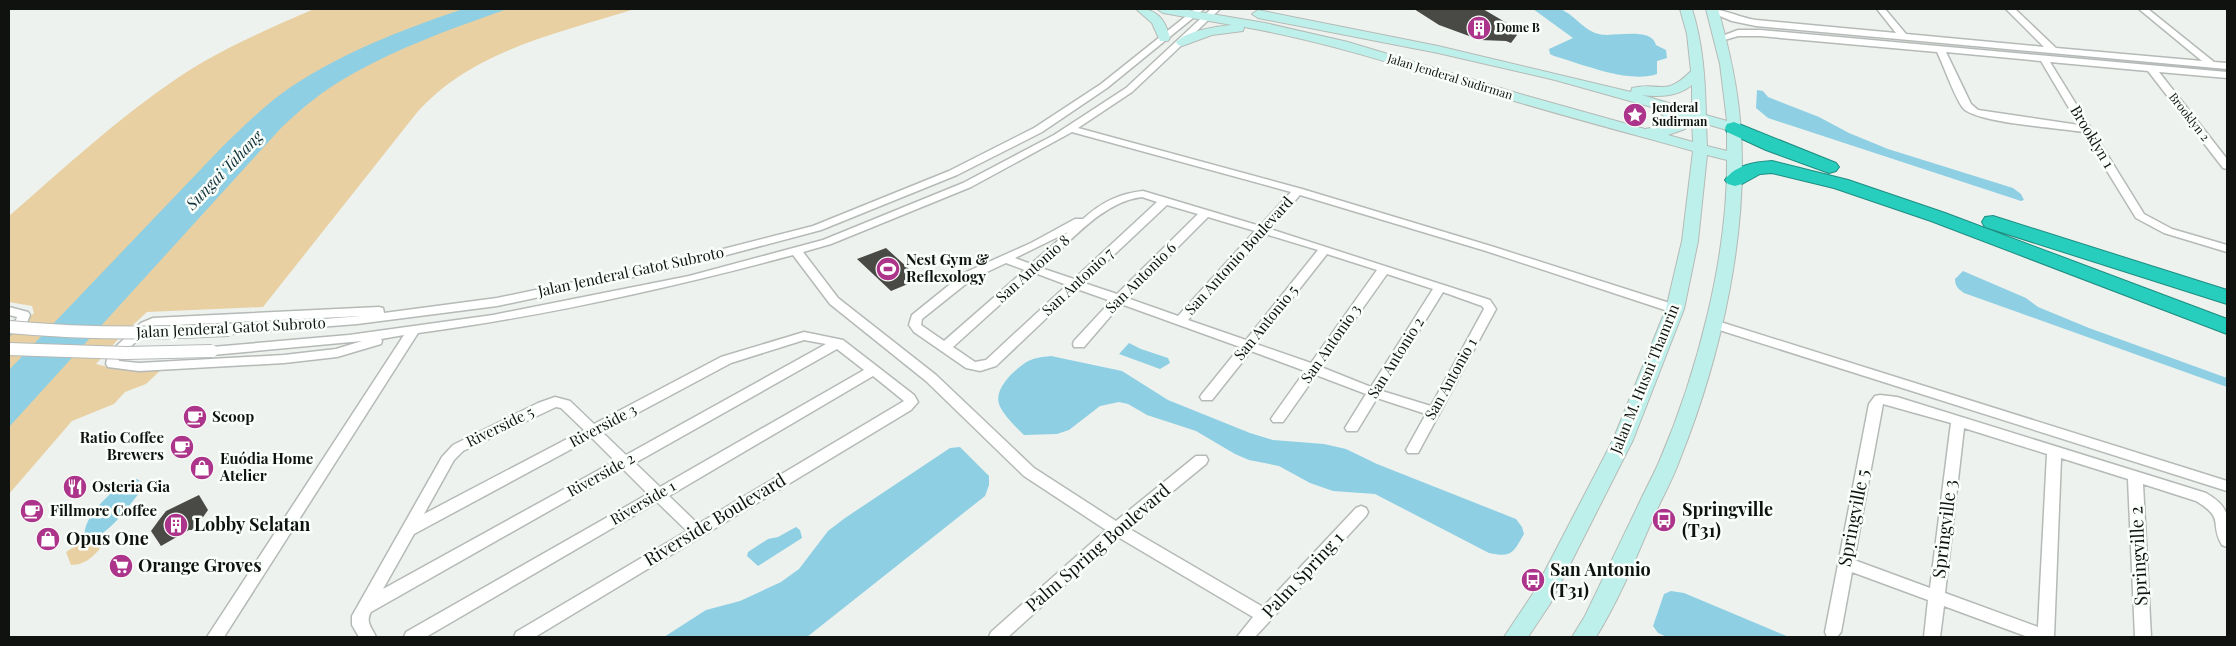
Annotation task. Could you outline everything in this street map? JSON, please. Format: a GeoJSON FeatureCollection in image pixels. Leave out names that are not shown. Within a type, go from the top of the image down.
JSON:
{"type":"FeatureCollection","features":[{"type":"Feature","properties":{"kind":"highway"},"geometry":{"type":"LineString","coordinates":[[1735,143],[1773,146],[1880,186],[2227,297]]}},
{"type":"Feature","properties":{"kind":"highway"},"geometry":{"type":"LineString","coordinates":[[1735,180],[1761,167],[1772,167],[1807,175],[1918,210],[2227,328]]}},
{"type":"Feature","properties":{"kind":"highway"},"geometry":{"type":"LineString","coordinates":[[2072,248],[2227,292]]}},
{"type":"Feature","properties":{"kind":"main road"},"geometry":{"type":"LineString","coordinates":[[1142,9],[1152,15],[1161,26],[1164,38]]}},
{"type":"Feature","properties":{"kind":"main road","name":"Jalan Jenderal Sudirman"},"geometry":{"type":"LineString","coordinates":[[1169,9],[1205,12],[1348,46],[1700,150],[1735,143]]}},
{"type":"Feature","properties":{"kind":"main road","name":"Jalan Jenderal Sudirman"},"geometry":{"type":"LineString","coordinates":[[1231,9],[1431,47],[1594,86],[1700,117],[1735,143]]}},
{"type":"Feature","properties":{"kind":"main road","name":"Jalan M. Husni Thamrin"},"geometry":{"type":"LineString","coordinates":[[1515,637],[1542,598],[1623,440],[1675,309],[1690,241],[1700,150],[1698,72],[1693,34],[1686,9]]}},
{"type":"Feature","properties":{"kind":"main road"},"geometry":{"type":"LineString","coordinates":[[1584,637],[1594,621],[1673,454],[1714,324],[1727,263],[1735,180],[1735,143],[1730,82],[1722,38],[1713,9]]}},
{"type":"Feature","properties":{"kind":"main road"},"geometry":{"type":"LineString","coordinates":[[1182,42],[1218,29],[1265,27]]}},
{"type":"Feature","properties":{"kind":"main road"},"geometry":{"type":"LineString","coordinates":[[1594,86],[1642,92],[1670,92],[1685,86],[1698,72]]}},
{"type":"Feature","properties":{"kind":"main road"},"geometry":{"type":"LineString","coordinates":[[1616,126],[1660,131],[1673,130],[1680,126],[1679,121],[1668,111],[1631,97]]}},
{"type":"Feature","properties":{"kind":"street"},"geometry":{"type":"LineString","coordinates":[[1713,9],[1735,19],[1756,23],[2227,66]]}},
{"type":"Feature","properties":{"kind":"street"},"geometry":{"type":"LineString","coordinates":[[1881,9],[1903,36]]}},
{"type":"Feature","properties":{"kind":"street"},"geometry":{"type":"LineString","coordinates":[[2010,9],[2053,50]]}},
{"type":"Feature","properties":{"kind":"street"},"geometry":{"type":"LineString","coordinates":[[2143,9],[2211,64]]}},
{"type":"Feature","properties":{"kind":"street","name":"Jalan Jenderal Gatot Subroto"},"geometry":{"type":"LineString","coordinates":[[9,329],[143,334],[229,330],[357,320],[496,302],[689,261],[817,228],[953,173],[1038,130],[1104,86],[1164,38],[1205,12]]}},
{"type":"Feature","properties":{"kind":"street","name":"Jalan Jenderal Gatot Subroto"},"geometry":{"type":"LineString","coordinates":[[9,349],[126,353],[212,351],[350,339],[493,318],[690,279],[827,242],[967,185],[1070,129],[1129,90],[1182,42],[1205,12]]}},
{"type":"Feature","properties":{"kind":"street"},"geometry":{"type":"LineString","coordinates":[[1722,38],[1738,33],[1760,33],[2227,75]]}},
{"type":"Feature","properties":{"kind":"street"},"geometry":{"type":"LineString","coordinates":[[1940,49],[1967,106],[1975,112],[1989,116],[2087,129]]}},
{"type":"Feature","properties":{"kind":"street","name":"Brooklyn 1"},"geometry":{"type":"LineString","coordinates":[[2044,58],[2140,216],[2168,231],[2227,249]]}},
{"type":"Feature","properties":{"kind":"street","name":"Brooklyn 2"},"geometry":{"type":"LineString","coordinates":[[2151,68],[2227,166]]}},
{"type":"Feature","properties":{"kind":"street"},"geometry":{"type":"LineString","coordinates":[[1070,129],[1298,191],[1675,309]]}},
{"type":"Feature","properties":{"kind":"street","name":"San Antonio Boulevard"},"geometry":{"type":"LineString","coordinates":[[1180,321],[1298,191]]}},
{"type":"Feature","properties":{"kind":"street","name":"San Antonio 8"},"geometry":{"type":"LineString","coordinates":[[945,347],[1098,210],[1125,196],[1144,194],[1164,201]]}},
{"type":"Feature","properties":{"kind":"street"},"geometry":{"type":"LineString","coordinates":[[1164,201],[1325,249],[1440,287]]}},
{"type":"Feature","properties":{"kind":"street","name":"San Antonio 7"},"geometry":{"type":"LineString","coordinates":[[945,347],[971,365],[980,366],[991,363],[1164,201]]}},
{"type":"Feature","properties":{"kind":"street"},"geometry":{"type":"LineString","coordinates":[[945,347],[918,329],[915,325],[916,318],[968,276],[1006,259],[1098,210]]}},
{"type":"Feature","properties":{"kind":"street","name":"San Antonio 6"},"geometry":{"type":"LineString","coordinates":[[1079,344],[1119,299],[1206,213]]}},
{"type":"Feature","properties":{"kind":"street","name":"San Antonio 5"},"geometry":{"type":"LineString","coordinates":[[1207,397],[1325,249]]}},
{"type":"Feature","properties":{"kind":"street"},"geometry":{"type":"LineString","coordinates":[[796,250],[834,301],[931,378],[1029,472],[1117,529],[1264,616]]}},
{"type":"Feature","properties":{"kind":"street"},"geometry":{"type":"LineString","coordinates":[[1006,259],[1314,369],[1375,393],[1433,411]]}},
{"type":"Feature","properties":{"kind":"street","name":"San Antonio 3"},"geometry":{"type":"LineString","coordinates":[[1278,420],[1384,269]]}},
{"type":"Feature","properties":{"kind":"street","name":"San Antonio 1"},"geometry":{"type":"LineString","coordinates":[[1412,450],[1490,309],[1486,303],[1440,287]]}},
{"type":"Feature","properties":{"kind":"street","name":"San Antonio 2"},"geometry":{"type":"LineString","coordinates":[[1352,428],[1440,287]]}},
{"type":"Feature","properties":{"kind":"street"},"geometry":{"type":"LineString","coordinates":[[414,330],[337,353],[284,359],[179,366],[139,367],[112,364],[113,357],[145,326],[154,322],[247,318],[356,310],[426,311]]}},
{"type":"Feature","properties":{"kind":"street"},"geometry":{"type":"LineString","coordinates":[[9,311],[24,315],[22,322],[9,329]]}},
{"type":"Feature","properties":{"kind":"street"},"geometry":{"type":"LineString","coordinates":[[1714,324],[2227,486]]}},
{"type":"Feature","properties":{"kind":"street"},"geometry":{"type":"LineString","coordinates":[[215,637],[414,330]]}},
{"type":"Feature","properties":{"kind":"street","name":"Riverside 3"},"geometry":{"type":"LineString","coordinates":[[408,530],[726,360],[804,336],[838,343]]}},
{"type":"Feature","properties":{"kind":"street"},"geometry":{"type":"LineString","coordinates":[[838,343],[874,370]]}},
{"type":"Feature","properties":{"kind":"street","name":"Riverside 2"},"geometry":{"type":"LineString","coordinates":[[365,607],[838,343]]}},
{"type":"Feature","properties":{"kind":"street","name":"Riverside Boulevard"},"geometry":{"type":"LineString","coordinates":[[522,637],[909,404],[909,398],[874,370]]}},
{"type":"Feature","properties":{"kind":"street","name":"Riverside 1"},"geometry":{"type":"LineString","coordinates":[[412,637],[874,370]]}},
{"type":"Feature","properties":{"kind":"street","name":"Springville 5"},"geometry":{"type":"LineString","coordinates":[[1833,632],[1876,404],[1880,399],[1892,400],[1958,420]]}},
{"type":"Feature","properties":{"kind":"street","name":"Riverside 5"},"geometry":{"type":"LineString","coordinates":[[408,530],[449,457],[458,448],[543,406],[555,402],[565,404],[594,431]]}},
{"type":"Feature","properties":{"kind":"street"},"geometry":{"type":"LineString","coordinates":[[1958,420],[2201,496],[2216,505],[2224,516],[2227,541]]}},
{"type":"Feature","properties":{"kind":"street","name":"Springville 3"},"geometry":{"type":"LineString","coordinates":[[1932,637],[1958,420]]}},
{"type":"Feature","properties":{"kind":"street"},"geometry":{"type":"LineString","coordinates":[[594,431],[696,532]]}},
{"type":"Feature","properties":{"kind":"street"},"geometry":{"type":"LineString","coordinates":[[1846,563],[2046,637],[2054,450]]}},
{"type":"Feature","properties":{"kind":"street","name":"Palm Spring Boulevard"},"geometry":{"type":"LineString","coordinates":[[997,637],[1117,529],[1201,460]]}},
{"type":"Feature","properties":{"kind":"street","name":"Springville 2"},"geometry":{"type":"LineString","coordinates":[[2135,475],[2143,637]]}},
{"type":"Feature","properties":{"kind":"street","name":"Palm Spring 1"},"geometry":{"type":"LineString","coordinates":[[1245,637],[1361,512]]}},
{"type":"Feature","properties":{"kind":"street"},"geometry":{"type":"LineString","coordinates":[[368,637],[360,625],[360,616],[408,530]]}},
{"type":"Feature","properties":{"kind":"shaded area"},"geometry":{"type":"Polygon","coordinates":[[[314,9],[635,9],[514,48],[469,70],[444,87],[419,110],[263,307],[147,312],[122,335],[96,364],[119,370],[163,368],[146,384],[125,392],[114,404],[72,421],[9,494],[9,336],[34,313],[32,306],[9,302],[9,216],[113,126],[179,77],[228,48],[314,9]]]}},
{"type":"Feature","properties":{"kind":"shaded area"},"geometry":{"type":"Polygon","coordinates":[[[86,539],[105,542],[95,555],[82,563],[71,565],[66,552],[86,539]]]}},
{"type":"Feature","properties":{"kind":"water","name":"Sungai Tahang"},"geometry":{"type":"Polygon","coordinates":[[[463,9],[507,9],[441,33],[376,62],[334,85],[307,105],[281,128],[9,427],[9,370],[224,145],[266,106],[302,80],[346,56],[392,35],[463,9]]]}},
{"type":"Feature","properties":{"kind":"water"},"geometry":{"type":"Polygon","coordinates":[[[1533,9],[1560,9],[1589,30],[1599,34],[1639,34],[1647,36],[1653,39],[1656,45],[1666,50],[1667,58],[1657,61],[1657,74],[1633,77],[1606,72],[1554,56],[1550,54],[1549,49],[1573,38],[1533,9]]]}},
{"type":"Feature","properties":{"kind":"water"},"geometry":{"type":"Polygon","coordinates":[[[1757,90],[1763,91],[1768,97],[1819,117],[1849,133],[1888,149],[2013,188],[2021,194],[2024,200],[2021,201],[1768,118],[1756,108],[1757,90]]]}},
{"type":"Feature","properties":{"kind":"water"},"geometry":{"type":"Polygon","coordinates":[[[1963,271],[2026,298],[2038,307],[2089,328],[2227,378],[2227,387],[1964,293],[1957,287],[1955,279],[1963,271]]]}},
{"type":"Feature","properties":{"kind":"water"},"geometry":{"type":"Polygon","coordinates":[[[1129,343],[1168,358],[1170,363],[1160,369],[1119,354],[1129,343]]]}},
{"type":"Feature","properties":{"kind":"water"},"geometry":{"type":"Polygon","coordinates":[[[1051,356],[1122,371],[1168,400],[1250,433],[1273,440],[1324,444],[1346,449],[1377,464],[1516,519],[1522,527],[1524,534],[1511,552],[1503,555],[1489,553],[1375,494],[1333,491],[1310,483],[1279,466],[1249,460],[1196,431],[1147,415],[1128,404],[1119,402],[1100,406],[1069,430],[1057,434],[1024,435],[1003,412],[999,404],[999,392],[1010,376],[1025,363],[1041,357],[1051,356]]]}},
{"type":"Feature","properties":{"kind":"water"},"geometry":{"type":"Polygon","coordinates":[[[960,447],[989,476],[989,485],[985,496],[807,637],[664,637],[706,610],[740,601],[781,582],[799,569],[828,531],[845,518],[950,448],[960,447]]]}},
{"type":"Feature","properties":{"kind":"water"},"geometry":{"type":"Polygon","coordinates":[[[133,479],[143,483],[141,491],[109,528],[93,538],[86,539],[87,523],[92,514],[117,488],[133,479]]]}},
{"type":"Feature","properties":{"kind":"water"},"geometry":{"type":"Polygon","coordinates":[[[796,527],[800,530],[802,538],[758,566],[747,556],[748,552],[768,539],[778,537],[796,527]]]}},
{"type":"Feature","properties":{"kind":"water"},"geometry":{"type":"Polygon","coordinates":[[[1671,591],[1684,593],[1789,637],[1667,637],[1658,633],[1653,626],[1664,594],[1671,591]]]}},
{"type":"Feature","properties":{"kind":"building","name":"Dome B"},"geometry":{"type":"Polygon","coordinates":[[[1414,9],[1483,9],[1510,25],[1517,35],[1511,43],[1506,41],[1480,40],[1439,25],[1414,9]]]}},
{"type":"Feature","properties":{"kind":"building","name":"Nest Gym & Reflexology"},"geometry":{"type":"Polygon","coordinates":[[[886,248],[920,279],[891,291],[857,259],[886,248]]]}},
{"type":"Feature","properties":{"kind":"building","name":"Lobby Selatan"},"geometry":{"type":"Polygon","coordinates":[[[199,495],[208,510],[194,530],[189,530],[161,546],[151,531],[159,520],[166,511],[199,495]]]}},
{"type":"Feature","properties":{"kind":"place","name":"Dome B"},"geometry":{"type":"Point","coordinates":[1479,28]}},
{"type":"Feature","properties":{"kind":"place","name":"Jenderal Sudirman"},"geometry":{"type":"Point","coordinates":[1635,115]}},
{"type":"Feature","properties":{"kind":"place","name":"Nest Gym & Reflexology"},"geometry":{"type":"Point","coordinates":[888,269]}},
{"type":"Feature","properties":{"kind":"place","name":"Scoop"},"geometry":{"type":"Point","coordinates":[195,417]}},
{"type":"Feature","properties":{"kind":"place","name":"Ratio Coffee Brewers"},"geometry":{"type":"Point","coordinates":[182,447]}},
{"type":"Feature","properties":{"kind":"place","name":"Euódia Home Atelier"},"geometry":{"type":"Point","coordinates":[202,468]}},
{"type":"Feature","properties":{"kind":"place","name":"Osteria Gia"},"geometry":{"type":"Point","coordinates":[75,487]}},
{"type":"Feature","properties":{"kind":"place","name":"Fillmore Coffee"},"geometry":{"type":"Point","coordinates":[32,511]}},
{"type":"Feature","properties":{"kind":"place","name":"Springville (T31)"},"geometry":{"type":"Point","coordinates":[1664,520]}},
{"type":"Feature","properties":{"kind":"place","name":"Lobby Selatan"},"geometry":{"type":"Point","coordinates":[176,525]}},
{"type":"Feature","properties":{"kind":"place","name":"Opus One"},"geometry":{"type":"Point","coordinates":[48,539]}},
{"type":"Feature","properties":{"kind":"place","name":"Orange Groves"},"geometry":{"type":"Point","coordinates":[121,566]}},
{"type":"Feature","properties":{"kind":"place","name":"San Antonio (T31)"},"geometry":{"type":"Point","coordinates":[1533,580]}}]}
